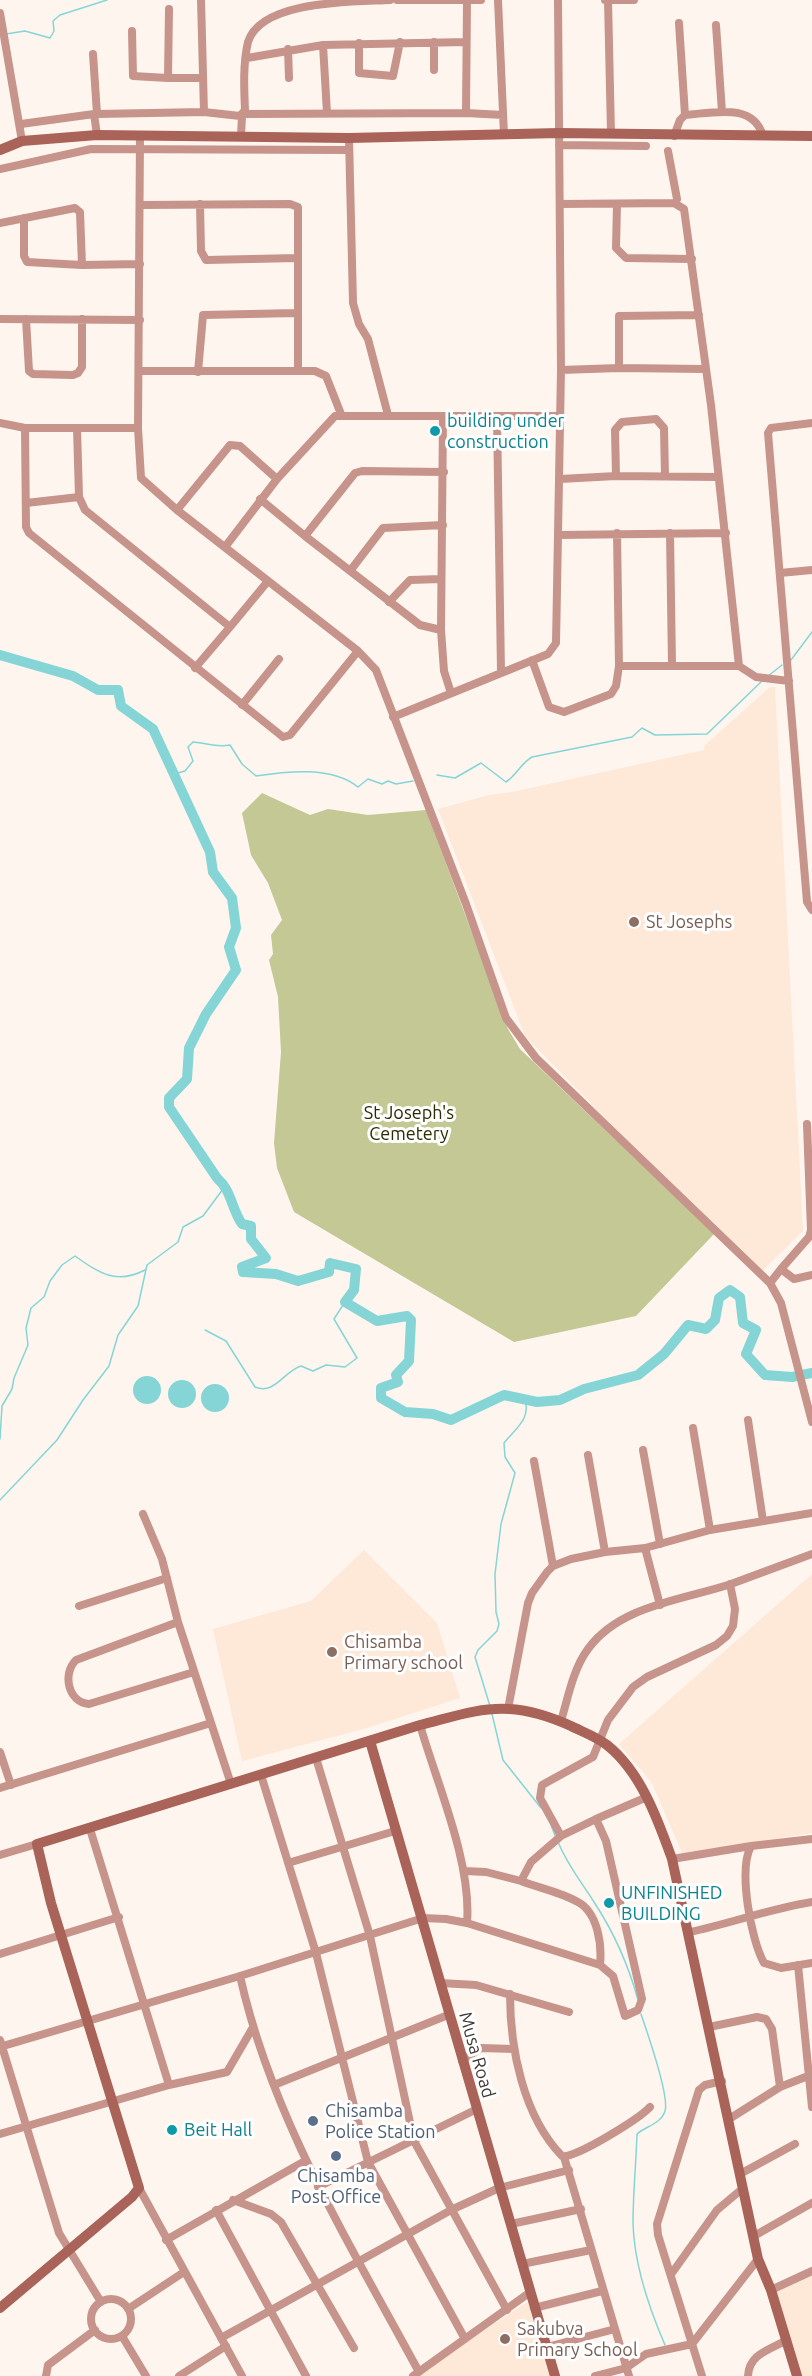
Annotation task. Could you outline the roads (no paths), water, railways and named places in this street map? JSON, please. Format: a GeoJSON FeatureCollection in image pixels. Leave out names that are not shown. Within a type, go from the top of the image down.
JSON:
{"type":"FeatureCollection","features":[{"type":"Feature","properties":{"kind":"street"},"geometry":{"type":"LineString","coordinates":[[201,0],[204,112]]}},
{"type":"Feature","properties":{"kind":"street"},"geometry":{"type":"LineString","coordinates":[[241,136],[248,41],[258,24],[287,4],[390,0]]}},
{"type":"Feature","properties":{"kind":"street"},"geometry":{"type":"LineString","coordinates":[[396,0],[481,0]]}},
{"type":"Feature","properties":{"kind":"street"},"geometry":{"type":"LineString","coordinates":[[498,0],[504,135]]}},
{"type":"Feature","properties":{"kind":"street"},"geometry":{"type":"LineString","coordinates":[[393,717],[548,654],[556,643],[561,370],[558,0]]}},
{"type":"Feature","properties":{"kind":"street"},"geometry":{"type":"LineString","coordinates":[[611,133],[606,0],[634,0]]}},
{"type":"Feature","properties":{"kind":"street"},"geometry":{"type":"LineString","coordinates":[[466,1],[466,113]]}},
{"type":"Feature","properties":{"kind":"street"},"geometry":{"type":"LineString","coordinates":[[168,78],[169,9]]}},
{"type":"Feature","properties":{"kind":"street"},"geometry":{"type":"LineString","coordinates":[[0,13],[21,124],[22,141]]}},
{"type":"Feature","properties":{"kind":"street"},"geometry":{"type":"LineString","coordinates":[[679,23],[685,115]]}},
{"type":"Feature","properties":{"kind":"street"},"geometry":{"type":"LineString","coordinates":[[716,25],[722,112]]}},
{"type":"Feature","properties":{"kind":"street"},"geometry":{"type":"LineString","coordinates":[[132,31],[133,76],[202,78]]}},
{"type":"Feature","properties":{"kind":"street"},"geometry":{"type":"LineString","coordinates":[[359,43],[358,73],[393,76],[399,42]]}},
{"type":"Feature","properties":{"kind":"street"},"geometry":{"type":"LineString","coordinates":[[434,42],[434,70]]}},
{"type":"Feature","properties":{"kind":"street"},"geometry":{"type":"LineString","coordinates":[[247,58],[288,49],[323,45],[466,42]]}},
{"type":"Feature","properties":{"kind":"street"},"geometry":{"type":"LineString","coordinates":[[323,45],[327,112]]}},
{"type":"Feature","properties":{"kind":"street"},"geometry":{"type":"LineString","coordinates":[[288,49],[289,78]]}},
{"type":"Feature","properties":{"kind":"street"},"geometry":{"type":"LineString","coordinates":[[93,54],[97,135]]}},
{"type":"Feature","properties":{"kind":"street"},"geometry":{"type":"LineString","coordinates":[[21,124],[53,117],[96,114],[204,112],[242,115],[327,112],[502,115]]}},
{"type":"Feature","properties":{"kind":"street"},"geometry":{"type":"LineString","coordinates":[[674,136],[680,120],[685,115],[722,112],[749,115],[759,124],[762,136]]}},
{"type":"Feature","properties":{"kind":"street"},"geometry":{"type":"LineString","coordinates":[[0,150],[22,141],[97,135],[349,138],[611,133],[674,136],[812,136]]}},
{"type":"Feature","properties":{"kind":"street"},"geometry":{"type":"LineString","coordinates":[[140,135],[138,428],[141,478],[177,510],[358,651],[376,670],[466,904],[506,1018],[516,1035],[536,1058],[770,1283],[781,1302],[812,1422]]}},
{"type":"Feature","properties":{"kind":"street"},"geometry":{"type":"LineString","coordinates":[[349,138],[353,303],[359,324],[368,339],[388,415]]}},
{"type":"Feature","properties":{"kind":"street"},"geometry":{"type":"LineString","coordinates":[[560,145],[646,146]]}},
{"type":"Feature","properties":{"kind":"street"},"geometry":{"type":"LineString","coordinates":[[0,169],[82,150],[349,150]]}},
{"type":"Feature","properties":{"kind":"street"},"geometry":{"type":"LineString","coordinates":[[668,151],[677,199]]}},
{"type":"Feature","properties":{"kind":"street"},"geometry":{"type":"LineString","coordinates":[[200,204],[201,251],[206,260],[297,258]]}},
{"type":"Feature","properties":{"kind":"street"},"geometry":{"type":"LineString","coordinates":[[560,204],[681,206],[685,212],[726,533],[739,666]]}},
{"type":"Feature","properties":{"kind":"street"},"geometry":{"type":"LineString","coordinates":[[617,204],[616,248],[620,254],[626,258],[692,259]]}},
{"type":"Feature","properties":{"kind":"street"},"geometry":{"type":"LineString","coordinates":[[140,205],[296,205],[300,211],[297,258],[298,370]]}},
{"type":"Feature","properties":{"kind":"street"},"geometry":{"type":"LineString","coordinates":[[0,223],[78,209],[82,265]]}},
{"type":"Feature","properties":{"kind":"street"},"geometry":{"type":"LineString","coordinates":[[24,218],[24,256],[27,262],[82,265],[140,264]]}},
{"type":"Feature","properties":{"kind":"street"},"geometry":{"type":"LineString","coordinates":[[198,372],[203,315],[297,313]]}},
{"type":"Feature","properties":{"kind":"street"},"geometry":{"type":"LineString","coordinates":[[619,368],[619,316],[699,315]]}},
{"type":"Feature","properties":{"kind":"street"},"geometry":{"type":"LineString","coordinates":[[26,318],[29,371],[33,374],[74,375],[78,374],[82,367],[81,319]]}},
{"type":"Feature","properties":{"kind":"street"},"geometry":{"type":"LineString","coordinates":[[0,319],[140,320]]}},
{"type":"Feature","properties":{"kind":"street"},"geometry":{"type":"LineString","coordinates":[[561,370],[705,369]]}},
{"type":"Feature","properties":{"kind":"street"},"geometry":{"type":"LineString","coordinates":[[140,371],[315,371],[326,376],[341,414]]}},
{"type":"Feature","properties":{"kind":"street"},"geometry":{"type":"LineString","coordinates":[[225,547],[277,479],[330,419],[341,414],[443,417],[560,416]]}},
{"type":"Feature","properties":{"kind":"street"},"geometry":{"type":"LineString","coordinates":[[497,416],[501,673]]}},
{"type":"Feature","properties":{"kind":"street"},"geometry":{"type":"LineString","coordinates":[[443,417],[441,630],[444,671],[451,693]]}},
{"type":"Feature","properties":{"kind":"street"},"geometry":{"type":"LineString","coordinates":[[616,476],[615,430],[618,425],[622,422],[657,419],[664,428],[665,477]]}},
{"type":"Feature","properties":{"kind":"street"},"geometry":{"type":"LineString","coordinates":[[0,423],[25,428],[138,428]]}},
{"type":"Feature","properties":{"kind":"street"},"geometry":{"type":"LineString","coordinates":[[812,423],[778,426],[771,428],[768,433],[807,902],[812,910]]}},
{"type":"Feature","properties":{"kind":"street"},"geometry":{"type":"LineString","coordinates":[[25,428],[28,533],[283,736],[288,736],[358,651]]}},
{"type":"Feature","properties":{"kind":"street"},"geometry":{"type":"LineString","coordinates":[[77,428],[79,497],[85,510],[230,627]]}},
{"type":"Feature","properties":{"kind":"street"},"geometry":{"type":"LineString","coordinates":[[177,510],[226,447],[233,444],[240,446],[277,479]]}},
{"type":"Feature","properties":{"kind":"street"},"geometry":{"type":"LineString","coordinates":[[305,536],[355,473],[362,471],[444,472]]}},
{"type":"Feature","properties":{"kind":"street"},"geometry":{"type":"LineString","coordinates":[[560,479],[616,476],[718,477]]}},
{"type":"Feature","properties":{"kind":"street"},"geometry":{"type":"LineString","coordinates":[[26,503],[79,497]]}},
{"type":"Feature","properties":{"kind":"street"},"geometry":{"type":"LineString","coordinates":[[260,499],[420,625],[441,630]]}},
{"type":"Feature","properties":{"kind":"street"},"geometry":{"type":"LineString","coordinates":[[350,571],[383,528],[443,525]]}},
{"type":"Feature","properties":{"kind":"street"},"geometry":{"type":"LineString","coordinates":[[670,532],[672,665]]}},
{"type":"Feature","properties":{"kind":"street"},"geometry":{"type":"LineString","coordinates":[[532,660],[549,707],[564,712],[611,694],[616,686],[620,666],[617,533]]}},
{"type":"Feature","properties":{"kind":"street"},"geometry":{"type":"LineString","coordinates":[[559,535],[726,533]]}},
{"type":"Feature","properties":{"kind":"street"},"geometry":{"type":"LineString","coordinates":[[780,573],[812,570]]}},
{"type":"Feature","properties":{"kind":"street"},"geometry":{"type":"LineString","coordinates":[[389,602],[410,580],[441,579]]}},
{"type":"Feature","properties":{"kind":"street"},"geometry":{"type":"LineString","coordinates":[[195,668],[268,581]]}},
{"type":"Feature","properties":{"kind":"street"},"geometry":{"type":"LineString","coordinates":[[242,705],[279,659]]}},
{"type":"Feature","properties":{"kind":"street"},"geometry":{"type":"LineString","coordinates":[[620,666],[739,666],[756,677],[789,681]]}},
{"type":"Feature","properties":{"kind":"street"},"geometry":{"type":"LineString","coordinates":[[770,1283],[809,1237],[811,1230],[807,1124]]}},
{"type":"Feature","properties":{"kind":"street"},"geometry":{"type":"LineString","coordinates":[[781,1269],[794,1279],[812,1275]]}},
{"type":"Feature","properties":{"kind":"street"},"geometry":{"type":"LineString","coordinates":[[748,1420],[763,1521]]}},
{"type":"Feature","properties":{"kind":"street"},"geometry":{"type":"LineString","coordinates":[[693,1428],[710,1530]]}},
{"type":"Feature","properties":{"kind":"street"},"geometry":{"type":"LineString","coordinates":[[643,1450],[660,1544]]}},
{"type":"Feature","properties":{"kind":"street"},"geometry":{"type":"LineString","coordinates":[[588,1455],[605,1552]]}},
{"type":"Feature","properties":{"kind":"street"},"geometry":{"type":"LineString","coordinates":[[534,1461],[553,1566]]}},
{"type":"Feature","properties":{"kind":"street"},"geometry":{"type":"LineString","coordinates":[[508,1709],[528,1604],[532,1593],[553,1566],[571,1559],[605,1552],[645,1548],[710,1530],[812,1513]]}},
{"type":"Feature","properties":{"kind":"street"},"geometry":{"type":"LineString","coordinates":[[143,1514],[162,1559],[178,1622],[231,1784]]}},
{"type":"Feature","properties":{"kind":"street"},"geometry":{"type":"LineString","coordinates":[[645,1548],[660,1605]]}},
{"type":"Feature","properties":{"kind":"street"},"geometry":{"type":"LineString","coordinates":[[561,1721],[579,1665],[588,1649],[617,1622],[637,1612],[730,1584],[812,1554]]}},
{"type":"Feature","properties":{"kind":"street"},"geometry":{"type":"LineString","coordinates":[[79,1606],[166,1578]]}},
{"type":"Feature","properties":{"kind":"street"},"geometry":{"type":"LineString","coordinates":[[557,1840],[540,1798],[540,1790],[545,1782],[593,1757],[608,1720],[633,1687],[647,1677],[716,1646],[726,1636],[734,1626],[735,1609],[730,1584]]}},
{"type":"Feature","properties":{"kind":"street"},"geometry":{"type":"LineString","coordinates":[[178,1622],[76,1660],[68,1677],[72,1695],[80,1702],[89,1704],[194,1672]]}},
{"type":"Feature","properties":{"kind":"street"},"geometry":{"type":"LineString","coordinates":[[0,1855],[90,1830],[420,1725],[481,1711],[508,1709],[538,1713],[561,1721],[609,1746],[647,1797],[672,1859],[690,1932],[758,2259],[771,2290],[797,2376]]}},
{"type":"Feature","properties":{"kind":"street"},"geometry":{"type":"LineString","coordinates":[[0,1788],[211,1723]]}},
{"type":"Feature","properties":{"kind":"street"},"geometry":{"type":"LineString","coordinates":[[420,1725],[465,1871],[469,1906],[467,1923]]}},
{"type":"Feature","properties":{"kind":"street","name":"Musa Road"},"geometry":{"type":"LineString","coordinates":[[370,1742],[423,1918],[475,2110],[555,2376]]}},
{"type":"Feature","properties":{"kind":"street"},"geometry":{"type":"LineString","coordinates":[[0,1752],[11,1785]]}},
{"type":"Feature","properties":{"kind":"street"},"geometry":{"type":"LineString","coordinates":[[316,1758],[370,1936],[414,2141],[507,2310]]}},
{"type":"Feature","properties":{"kind":"street"},"geometry":{"type":"LineString","coordinates":[[261,1774],[316,1953],[368,2162],[465,2340]]}},
{"type":"Feature","properties":{"kind":"street"},"geometry":{"type":"LineString","coordinates":[[521,1881],[531,1862],[557,1840],[596,1819],[647,1797]]}},
{"type":"Feature","properties":{"kind":"street"},"geometry":{"type":"LineString","coordinates":[[101,2302],[59,2233],[1,2044],[240,1976],[423,1918],[467,1923],[600,1965],[613,1976],[625,2016],[638,2010],[642,1999],[606,1841],[596,1819]]}},
{"type":"Feature","properties":{"kind":"street"},"geometry":{"type":"LineString","coordinates":[[90,1830],[119,1917],[169,2085]]}},
{"type":"Feature","properties":{"kind":"street"},"geometry":{"type":"LineString","coordinates":[[288,1863],[395,1831]]}},
{"type":"Feature","properties":{"kind":"street"},"geometry":{"type":"LineString","coordinates":[[672,1859],[812,1839]]}},
{"type":"Feature","properties":{"kind":"street"},"geometry":{"type":"LineString","coordinates":[[37,1845],[49,1893],[64,1936],[138,2188],[242,2376]]}},
{"type":"Feature","properties":{"kind":"street"},"geometry":{"type":"LineString","coordinates":[[751,1846],[746,1859],[745,1883],[764,1963],[781,1968],[812,1963]]}},
{"type":"Feature","properties":{"kind":"street"},"geometry":{"type":"LineString","coordinates":[[465,1871],[486,1872],[521,1881],[581,1904],[599,1935],[602,1947],[600,1965]]}},
{"type":"Feature","properties":{"kind":"street"},"geometry":{"type":"LineString","coordinates":[[690,1932],[725,1924],[751,1914],[812,1902]]}},
{"type":"Feature","properties":{"kind":"street"},"geometry":{"type":"LineString","coordinates":[[0,1954],[64,1936],[119,1917]]}},
{"type":"Feature","properties":{"kind":"street"},"geometry":{"type":"LineString","coordinates":[[798,1965],[812,2107]]}},
{"type":"Feature","properties":{"kind":"street"},"geometry":{"type":"LineString","coordinates":[[240,1976],[252,2029],[304,2161],[360,2263],[416,2374],[530,2293]]}},
{"type":"Feature","properties":{"kind":"street"},"geometry":{"type":"LineString","coordinates":[[440,1983],[476,1985],[569,2012]]}},
{"type":"Feature","properties":{"kind":"street"},"geometry":{"type":"LineString","coordinates":[[510,1994],[514,2049],[541,2129],[564,2157],[569,2170],[602,2291],[628,2372]]}},
{"type":"Feature","properties":{"kind":"street"},"geometry":{"type":"LineString","coordinates":[[274,2085],[448,2015]]}},
{"type":"Feature","properties":{"kind":"street"},"geometry":{"type":"LineString","coordinates":[[709,2027],[757,2017],[766,2019],[772,2029],[780,2087]]}},
{"type":"Feature","properties":{"kind":"street"},"geometry":{"type":"LineString","coordinates":[[0,2134],[169,2085],[227,2072],[252,2029]]}},
{"type":"Feature","properties":{"kind":"street"},"geometry":{"type":"LineString","coordinates":[[462,2061],[481,2048],[514,2049]]}},
{"type":"Feature","properties":{"kind":"street"},"geometry":{"type":"LineString","coordinates":[[729,2119],[780,2087],[808,2076]]}},
{"type":"Feature","properties":{"kind":"street"},"geometry":{"type":"LineString","coordinates":[[702,2376],[672,2273],[658,2235],[658,2215],[699,2090],[705,2085],[722,2081]]}},
{"type":"Feature","properties":{"kind":"street"},"geometry":{"type":"LineString","coordinates":[[564,2157],[635,2119],[651,2107]]}},
{"type":"Feature","properties":{"kind":"street"},"geometry":{"type":"LineString","coordinates":[[318,2187],[475,2110]]}},
{"type":"Feature","properties":{"kind":"street"},"geometry":{"type":"LineString","coordinates":[[740,2174],[795,2144]]}},
{"type":"Feature","properties":{"kind":"street"},"geometry":{"type":"LineString","coordinates":[[166,2240],[304,2161]]}},
{"type":"Feature","properties":{"kind":"street"},"geometry":{"type":"LineString","coordinates":[[221,2338],[360,2263],[451,2210],[499,2188],[569,2170]]}},
{"type":"Feature","properties":{"kind":"street"},"geometry":{"type":"LineString","coordinates":[[0,2308],[138,2188]]}},
{"type":"Feature","properties":{"kind":"street"},"geometry":{"type":"LineString","coordinates":[[672,2273],[711,2216],[742,2189]]}},
{"type":"Feature","properties":{"kind":"street"},"geometry":{"type":"LineString","coordinates":[[233,2200],[277,2217],[354,2348]]}},
{"type":"Feature","properties":{"kind":"street"},"geometry":{"type":"LineString","coordinates":[[754,2235],[812,2203]]}},
{"type":"Feature","properties":{"kind":"street"},"geometry":{"type":"LineString","coordinates":[[511,2224],[581,2209]]}},
{"type":"Feature","properties":{"kind":"street"},"geometry":{"type":"LineString","coordinates":[[216,2210],[306,2376]]}},
{"type":"Feature","properties":{"kind":"street"},"geometry":{"type":"LineString","coordinates":[[522,2264],[591,2250]]}},
{"type":"Feature","properties":{"kind":"street"},"geometry":{"type":"LineString","coordinates":[[596,2376],[628,2372],[645,2354],[692,2344],[758,2259]]}},
{"type":"Feature","properties":{"kind":"street"},"geometry":{"type":"LineString","coordinates":[[771,2290],[812,2271]]}},
{"type":"Feature","properties":{"kind":"street"},"geometry":{"type":"LineString","coordinates":[[128,2309],[184,2272]]}},
{"type":"Feature","properties":{"kind":"street"},"geometry":{"type":"LineString","coordinates":[[534,2308],[602,2291]]}},
{"type":"Feature","properties":{"kind":"street"},"geometry":{"type":"LineString","coordinates":[[114,2300],[128,2309],[130,2326],[122,2336],[109,2339],[95,2330],[92,2315],[101,2302],[114,2300]]}},
{"type":"Feature","properties":{"kind":"street"},"geometry":{"type":"LineString","coordinates":[[547,2347],[615,2329]]}},
{"type":"Feature","properties":{"kind":"street"},"geometry":{"type":"LineString","coordinates":[[46,2376],[48,2365],[95,2330]]}},
{"type":"Feature","properties":{"kind":"street"},"geometry":{"type":"LineString","coordinates":[[122,2336],[146,2376]]}},
{"type":"Feature","properties":{"kind":"street"},"geometry":{"type":"LineString","coordinates":[[748,2376],[748,2366],[754,2358],[787,2340]]}},
{"type":"Feature","properties":{"kind":"street"},"geometry":{"type":"LineString","coordinates":[[179,2376],[226,2346]]}},
{"type":"Feature","properties":{"kind":"water"},"geometry":{"type":"Polygon","coordinates":[[[147,1376],[157,1380],[161,1390],[157,1400],[147,1404],[137,1400],[133,1390],[137,1380],[147,1376]]]}},
{"type":"Feature","properties":{"kind":"water"},"geometry":{"type":"Polygon","coordinates":[[[182,1380],[192,1384],[196,1394],[192,1404],[182,1408],[172,1404],[168,1394],[172,1384],[182,1380]]]}},
{"type":"Feature","properties":{"kind":"water"},"geometry":{"type":"Polygon","coordinates":[[[215,1384],[225,1388],[229,1398],[225,1408],[215,1412],[205,1408],[201,1398],[205,1388],[215,1384]]]}},
{"type":"Feature","properties":{"kind":"waterway"},"geometry":{"type":"LineString","coordinates":[[6,34],[25,31],[50,38],[54,31],[53,21],[60,15],[107,0]]}},
{"type":"Feature","properties":{"kind":"waterway"},"geometry":{"type":"LineString","coordinates":[[791,660],[812,632]]}},
{"type":"Feature","properties":{"kind":"waterway"},"geometry":{"type":"LineString","coordinates":[[0,655],[73,676],[98,690],[118,690],[121,706],[153,729],[210,852],[213,872],[232,898],[236,928],[229,947],[236,970],[206,1014],[189,1048],[187,1079],[169,1098],[169,1107],[226,1188],[242,1224],[251,1226],[251,1239],[266,1258],[242,1267],[243,1272],[276,1274],[298,1281],[329,1272],[330,1263],[356,1269],[354,1290],[345,1302],[377,1321],[407,1316],[411,1320],[409,1361],[396,1375],[398,1382],[381,1388],[381,1398],[405,1412],[433,1414],[451,1420],[504,1395],[537,1402],[560,1400],[584,1389],[638,1375],[664,1354],[688,1325],[706,1329],[715,1320],[719,1298],[730,1290],[740,1297],[743,1323],[756,1330],[746,1354],[765,1375],[792,1377],[812,1373]]}},
{"type":"Feature","properties":{"kind":"waterway"},"geometry":{"type":"LineString","coordinates":[[768,676],[782,665]]}},
{"type":"Feature","properties":{"kind":"waterway"},"geometry":{"type":"LineString","coordinates":[[437,775],[455,778],[481,763],[506,782],[532,757],[632,737],[642,728],[655,735],[707,734],[762,681]]}},
{"type":"Feature","properties":{"kind":"waterway"},"geometry":{"type":"LineString","coordinates":[[174,774],[185,771],[193,761],[188,747],[193,742],[216,746],[230,745],[242,764],[256,776],[295,772],[323,773],[347,780],[358,787],[368,779],[382,784],[388,781],[396,784],[413,781]]}},
{"type":"Feature","properties":{"kind":"waterway"},"geometry":{"type":"LineString","coordinates":[[0,1500],[57,1440],[109,1366],[118,1335],[138,1306],[147,1265],[178,1242],[183,1227],[203,1216],[226,1185]]}},
{"type":"Feature","properties":{"kind":"waterway"},"geometry":{"type":"LineString","coordinates":[[0,1439],[2,1406],[12,1389],[14,1378],[28,1345],[26,1328],[31,1308],[44,1297],[50,1281],[62,1265],[75,1256],[100,1272],[116,1277],[125,1277],[145,1270]]}},
{"type":"Feature","properties":{"kind":"waterway"},"geometry":{"type":"LineString","coordinates":[[205,1330],[226,1341],[255,1387],[268,1388],[301,1366],[313,1371],[326,1365],[345,1367],[357,1358],[334,1319],[345,1302]]}},
{"type":"Feature","properties":{"kind":"waterway"},"geometry":{"type":"LineString","coordinates":[[490,1706],[475,1657],[478,1650],[497,1631],[499,1624],[496,1612],[495,1574],[501,1524],[515,1473],[505,1457],[504,1443],[524,1418],[525,1399]]}},
{"type":"Feature","properties":{"kind":"waterway"},"geometry":{"type":"LineString","coordinates":[[492,1714],[503,1760],[541,1808]]}},
{"type":"Feature","properties":{"kind":"waterway"},"geometry":{"type":"LineString","coordinates":[[551,1825],[556,1838]]}},
{"type":"Feature","properties":{"kind":"waterway"},"geometry":{"type":"LineString","coordinates":[[558,1842],[570,1866],[614,1937],[638,2000]]}},
{"type":"Feature","properties":{"kind":"waterway"},"geometry":{"type":"LineString","coordinates":[[641,2014],[657,2064],[666,2103],[665,2111],[660,2119],[637,2134],[634,2238],[643,2286],[665,2345]]}},
{"type":"Feature","properties":{"kind":"place","name":"building under construction"},"geometry":{"type":"Point","coordinates":[435,431]}},
{"type":"Feature","properties":{"kind":"place","name":"St Josephs"},"geometry":{"type":"Point","coordinates":[634,922]}},
{"type":"Feature","properties":{"kind":"place","name":"Chisamba Primary school"},"geometry":{"type":"Point","coordinates":[332,1652]}},
{"type":"Feature","properties":{"kind":"place","name":"UNFINISHED BUILDING"},"geometry":{"type":"Point","coordinates":[609,1903]}},
{"type":"Feature","properties":{"kind":"place","name":"Chisamba Police Station"},"geometry":{"type":"Point","coordinates":[313,2121]}},
{"type":"Feature","properties":{"kind":"place","name":"Beit Hall"},"geometry":{"type":"Point","coordinates":[172,2130]}},
{"type":"Feature","properties":{"kind":"place","name":"Chisamba Post Office"},"geometry":{"type":"Point","coordinates":[336,2156]}},
{"type":"Feature","properties":{"kind":"place","name":"Sakubva Primary School"},"geometry":{"type":"Point","coordinates":[505,2339]}},
{"type":"Feature","properties":{"kind":"park label","name":"St Joseph's Cemetery"},"geometry":{"type":"Point","coordinates":[409,1123]}}]}
